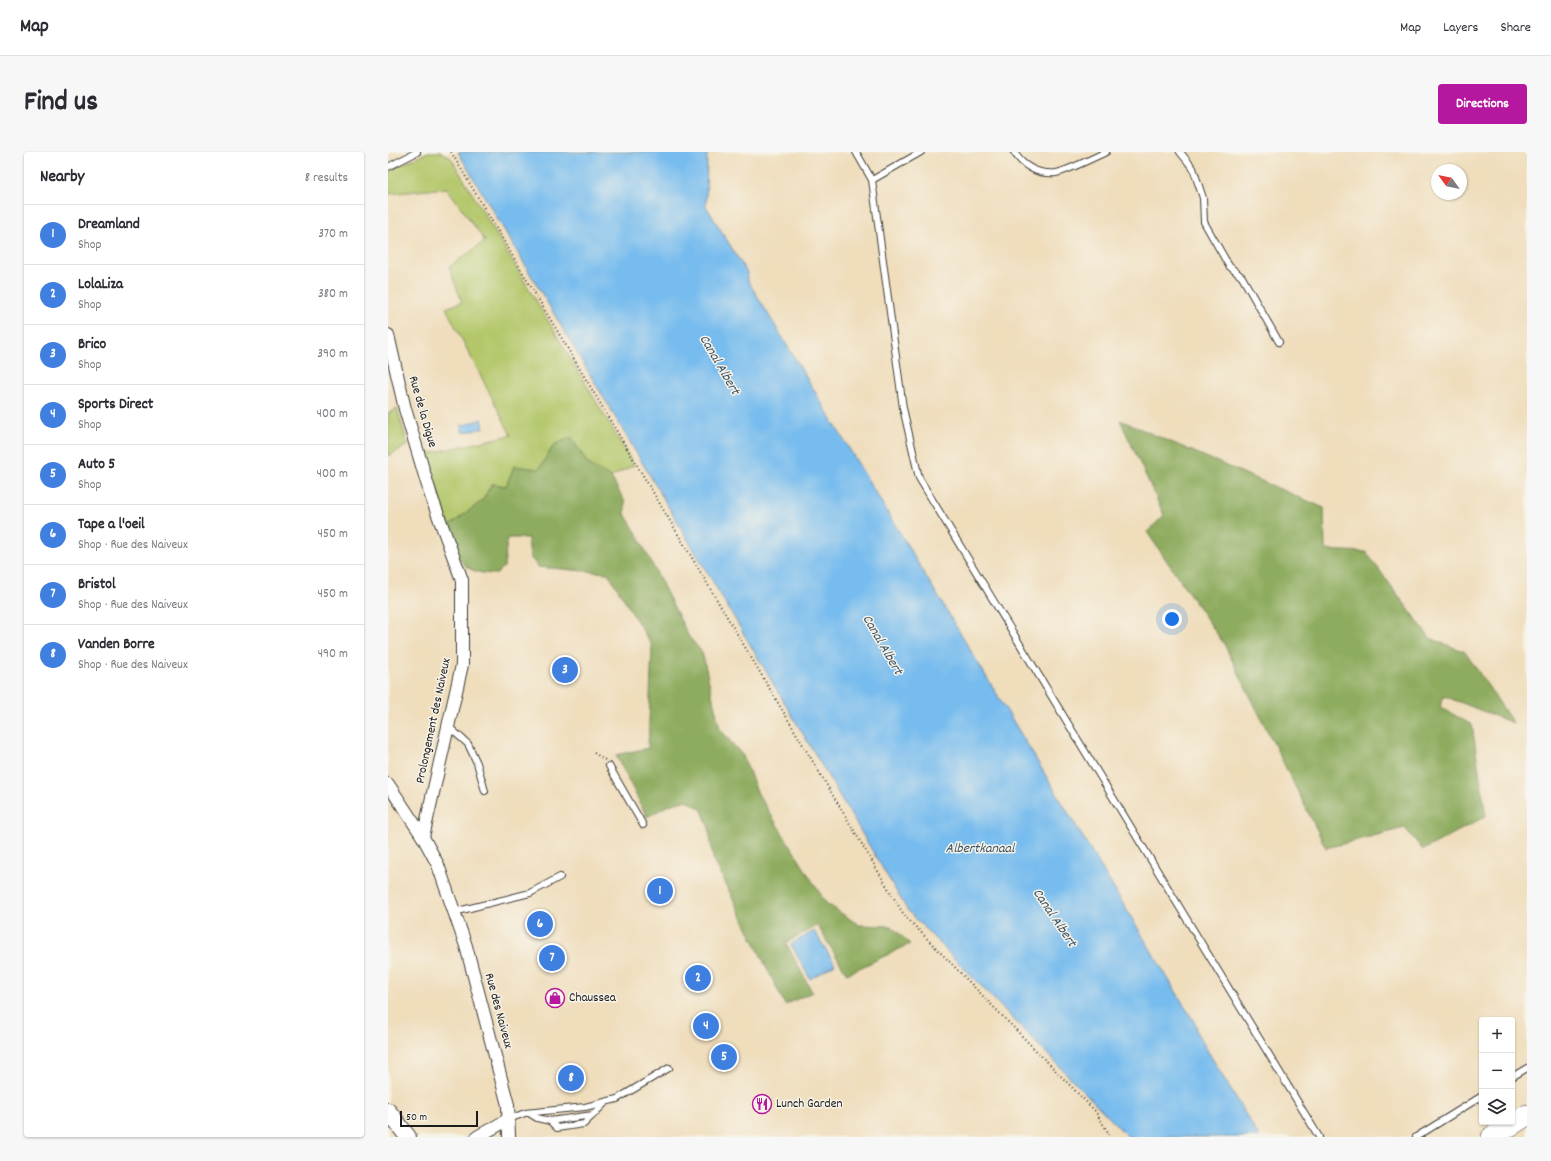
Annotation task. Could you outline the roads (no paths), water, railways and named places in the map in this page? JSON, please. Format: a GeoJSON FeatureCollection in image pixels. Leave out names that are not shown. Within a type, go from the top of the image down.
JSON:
{"type":"FeatureCollection","features":[{"type":"Feature","properties":{"kind":"highway"},"geometry":{"type":"LineString","coordinates":[[1492,1137],[1527,1115]]}},
{"type":"Feature","properties":{"kind":"main road"},"geometry":{"type":"LineString","coordinates":[[388,1111],[408,1137]]}},
{"type":"Feature","properties":{"kind":"street","name":"Rue de la Digue"},"geometry":{"type":"LineString","coordinates":[[388,335],[405,409],[431,496]]}},
{"type":"Feature","properties":{"kind":"street","name":"Prolongement des Naiveux"},"geometry":{"type":"LineString","coordinates":[[423,837],[462,665],[462,580],[431,496]]}},
{"type":"Feature","properties":{"kind":"street","name":"Rue des Naiveux"},"geometry":{"type":"LineString","coordinates":[[388,784],[423,837],[438,865],[466,946],[508,1105],[509,1137]]}},
{"type":"Feature","properties":{"kind":"street"},"geometry":{"type":"LineString","coordinates":[[476,1137],[509,1119]]}},
{"type":"Feature","properties":{"kind":"lane"},"geometry":{"type":"LineString","coordinates":[[388,167],[417,152]]}},
{"type":"Feature","properties":{"kind":"lane"},"geometry":{"type":"LineString","coordinates":[[856,152],[872,180],[903,408],[919,478],[1319,1137]]}},
{"type":"Feature","properties":{"kind":"lane"},"geometry":{"type":"LineString","coordinates":[[872,180],[921,152]]}},
{"type":"Feature","properties":{"kind":"lane"},"geometry":{"type":"LineString","coordinates":[[1014,152],[1019,160],[1032,170],[1056,173],[1106,152]]}},
{"type":"Feature","properties":{"kind":"lane"},"geometry":{"type":"LineString","coordinates":[[1180,152],[1193,168],[1203,198],[1204,222],[1229,266],[1242,276],[1279,342]]}},
{"type":"Feature","properties":{"kind":"lane"},"geometry":{"type":"LineString","coordinates":[[449,727],[468,744],[477,763],[485,791]]}},
{"type":"Feature","properties":{"kind":"lane"},"geometry":{"type":"LineString","coordinates":[[607,764],[643,825]]}},
{"type":"Feature","properties":{"kind":"lane"},"geometry":{"type":"LineString","coordinates":[[454,912],[530,893],[560,877]]}},
{"type":"Feature","properties":{"kind":"lane"},"geometry":{"type":"LineString","coordinates":[[509,1119],[529,1112],[584,1107],[617,1099],[669,1068]]}},
{"type":"Feature","properties":{"kind":"lane"},"geometry":{"type":"LineString","coordinates":[[1515,1075],[1527,1068]]}},
{"type":"Feature","properties":{"kind":"lane"},"geometry":{"type":"LineString","coordinates":[[1416,1137],[1479,1098]]}},
{"type":"Feature","properties":{"kind":"lane"},"geometry":{"type":"LineString","coordinates":[[529,1112],[536,1118],[550,1121],[593,1115],[606,1102]]}},
{"type":"Feature","properties":{"kind":"water","name":"Albertkanaal"},"geometry":{"type":"Polygon","coordinates":[[[458,152],[707,152],[706,206],[747,273],[747,279],[1196,1025],[1197,1033],[1259,1137],[1128,1137],[908,911],[458,152]]]}},
{"type":"Feature","properties":{"kind":"water"},"geometry":{"type":"Polygon","coordinates":[[[482,419],[484,428],[463,433],[461,426],[482,419]]]}},
{"type":"Feature","properties":{"kind":"water"},"geometry":{"type":"Polygon","coordinates":[[[814,931],[835,964],[810,979],[791,944],[814,931]]]}},
{"type":"Feature","properties":{"kind":"place","name":"Brico"},"geometry":{"type":"Point","coordinates":[565,670]}},
{"type":"Feature","properties":{"kind":"place","name":"Dreamland"},"geometry":{"type":"Point","coordinates":[660,891]}},
{"type":"Feature","properties":{"kind":"place","name":"Tape a l'oeil"},"geometry":{"type":"Point","coordinates":[540,924]}},
{"type":"Feature","properties":{"kind":"place","name":"Bristol"},"geometry":{"type":"Point","coordinates":[552,958]}},
{"type":"Feature","properties":{"kind":"place","name":"LolaLiza"},"geometry":{"type":"Point","coordinates":[698,978]}},
{"type":"Feature","properties":{"kind":"place","name":"Chaussea"},"geometry":{"type":"Point","coordinates":[555,998]}},
{"type":"Feature","properties":{"kind":"place","name":"Sports Direct"},"geometry":{"type":"Point","coordinates":[706,1026]}},
{"type":"Feature","properties":{"kind":"place","name":"Auto 5"},"geometry":{"type":"Point","coordinates":[724,1057]}},
{"type":"Feature","properties":{"kind":"place","name":"Vanden Borre"},"geometry":{"type":"Point","coordinates":[571,1078]}},
{"type":"Feature","properties":{"kind":"place","name":"Lunch Garden"},"geometry":{"type":"Point","coordinates":[762,1104]}},
{"type":"Feature","properties":{"kind":"water label","name":"Canal Albert"},"geometry":{"type":"Point","coordinates":[719,365]}},
{"type":"Feature","properties":{"kind":"water label","name":"Canal Albert"},"geometry":{"type":"Point","coordinates":[882,645]}},
{"type":"Feature","properties":{"kind":"water label","name":"Canal Albert"},"geometry":{"type":"Point","coordinates":[1054,918]}}]}
